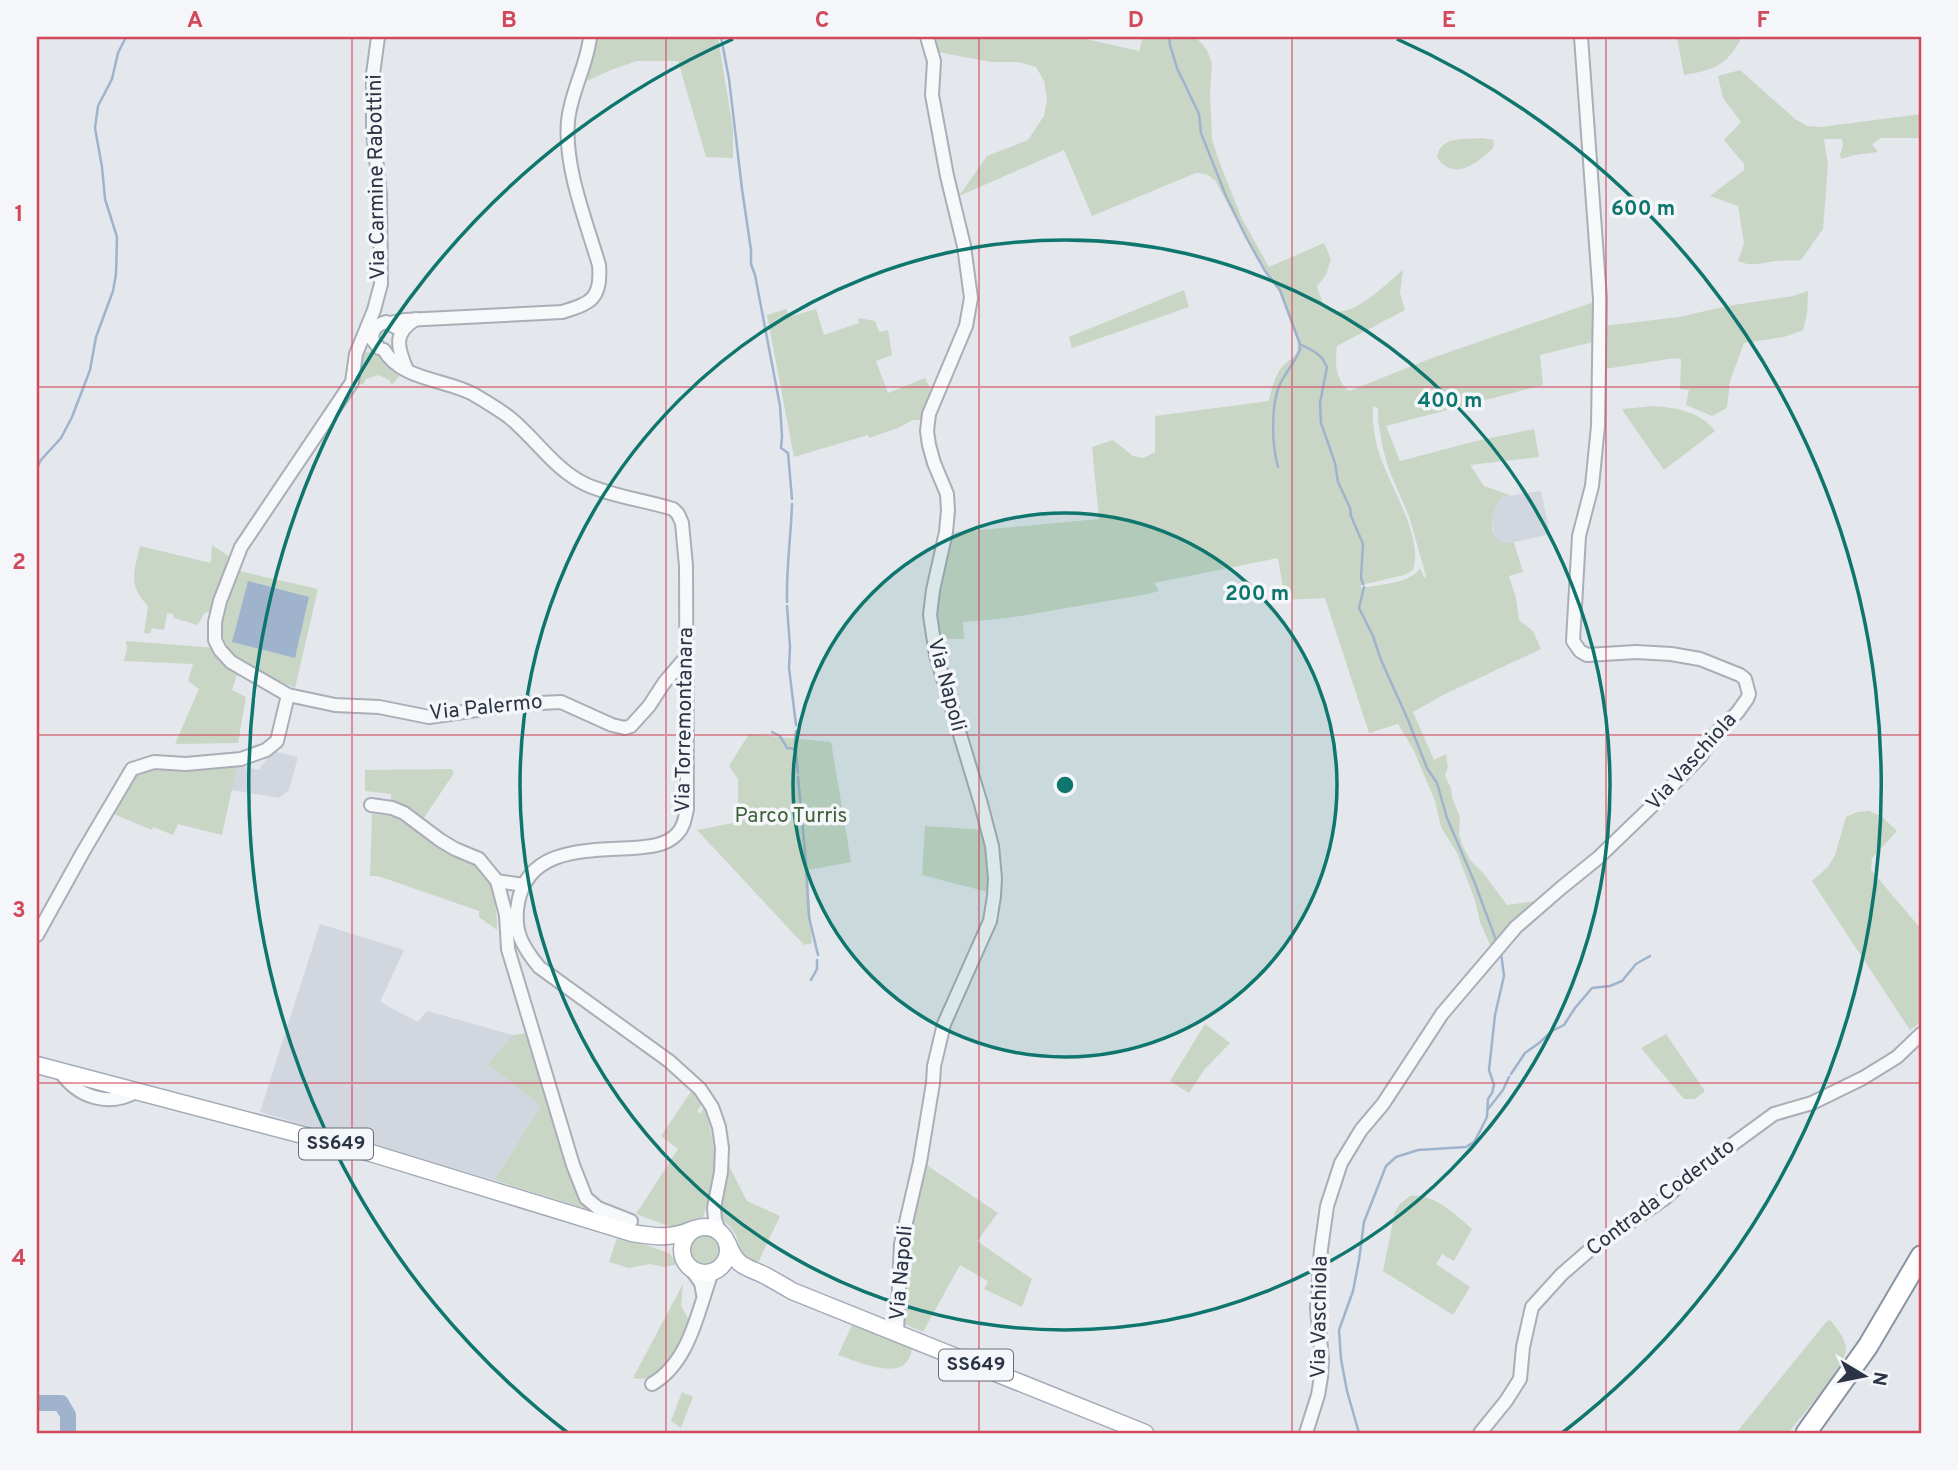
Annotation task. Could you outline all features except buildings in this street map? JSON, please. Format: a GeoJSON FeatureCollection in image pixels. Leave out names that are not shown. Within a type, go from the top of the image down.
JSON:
{"type":"FeatureCollection","features":[{"type":"Feature","properties":{"kind":"highway"},"geometry":{"type":"LineString","coordinates":[[1806,1433],[1873,1349],[1921,1256]]}},
{"type":"Feature","properties":{"kind":"highway"},"geometry":{"type":"LineString","coordinates":[[1821,1433],[1873,1349],[1921,1280]]}},
{"type":"Feature","properties":{"kind":"main road","name":"SS649"},"geometry":{"type":"LineString","coordinates":[[37,1065],[372,1153],[663,1238],[696,1228],[710,1227],[724,1238],[735,1259],[743,1267],[792,1291]]}},
{"type":"Feature","properties":{"kind":"main road","name":"SS649"},"geometry":{"type":"LineString","coordinates":[[631,1227],[673,1252],[698,1272],[713,1272],[792,1291],[1144,1433]]}},
{"type":"Feature","properties":{"kind":"main road"},"geometry":{"type":"LineString","coordinates":[[689,1266],[682,1248],[688,1234],[696,1228]]}},
{"type":"Feature","properties":{"kind":"main road"},"geometry":{"type":"LineString","coordinates":[[713,1272],[726,1260],[728,1252],[724,1238]]}},
{"type":"Feature","properties":{"kind":"street","name":"Via Carmine Rabottini"},"geometry":{"type":"LineString","coordinates":[[356,354],[374,310],[382,275],[380,195],[373,132],[373,74],[378,37]]}},
{"type":"Feature","properties":{"kind":"street"},"geometry":{"type":"LineString","coordinates":[[407,370],[396,365],[373,342],[372,335],[376,326],[393,330],[416,319],[562,312],[586,304],[594,296],[600,277],[599,265],[576,189],[567,145],[572,95],[590,37]]}},
{"type":"Feature","properties":{"kind":"street","name":"Via Napoli"},"geometry":{"type":"LineString","coordinates":[[897,1332],[901,1244],[921,1157],[934,1066],[944,1024],[990,921],[995,878],[992,846],[936,655],[930,615],[948,510],[947,494],[929,445],[929,414],[966,326],[971,298],[964,246],[949,187],[932,95],[934,61],[927,37]]}},
{"type":"Feature","properties":{"kind":"street","name":"Via Vaschiola"},"geometry":{"type":"LineString","coordinates":[[1306,1433],[1321,1377],[1322,1358],[1317,1309],[1321,1249],[1327,1206],[1341,1163],[1443,1014],[1516,927],[1598,858],[1653,805],[1700,757],[1718,732],[1737,713],[1749,694],[1745,680],[1740,675],[1700,659],[1636,652],[1587,655],[1580,651],[1573,641],[1579,536],[1592,485],[1598,426],[1600,328],[1600,287],[1581,37]]}},
{"type":"Feature","properties":{"kind":"street"},"geometry":{"type":"LineString","coordinates":[[374,310],[393,330],[407,370]]}},
{"type":"Feature","properties":{"kind":"street"},"geometry":{"type":"LineString","coordinates":[[356,354],[394,348],[393,330]]}},
{"type":"Feature","properties":{"kind":"street","name":"Via Palermo"},"geometry":{"type":"LineString","coordinates":[[356,354],[352,382],[241,547],[220,601],[215,622],[215,640],[231,663],[288,695],[335,705],[379,707],[429,717],[518,704],[561,702],[612,725],[625,728],[631,726],[649,706],[664,682],[687,656]]}},
{"type":"Feature","properties":{"kind":"street","name":"Via Torremontanara"},"geometry":{"type":"LineString","coordinates":[[407,370],[473,394],[509,417],[547,455],[583,484],[673,509],[682,523],[686,566],[687,656],[685,822],[669,840],[651,847],[564,854],[550,859],[529,875],[523,885]]}},
{"type":"Feature","properties":{"kind":"street"},"geometry":{"type":"LineString","coordinates":[[37,934],[132,769],[154,762],[186,764],[241,759],[266,750],[277,741],[288,695]]}},
{"type":"Feature","properties":{"kind":"street"},"geometry":{"type":"LineString","coordinates":[[371,805],[404,813],[440,840],[479,859],[497,881],[521,942],[539,967],[669,1061],[700,1089],[712,1107],[719,1127],[721,1172],[714,1214],[724,1238]]}},
{"type":"Feature","properties":{"kind":"street"},"geometry":{"type":"LineString","coordinates":[[497,881],[523,885],[511,915],[509,949],[573,1165],[586,1198],[631,1227]]}},
{"type":"Feature","properties":{"kind":"street","name":"Contrada Coderuto"},"geometry":{"type":"LineString","coordinates":[[1479,1433],[1506,1401],[1520,1379],[1523,1347],[1532,1307],[1562,1274],[1592,1248],[1664,1199],[1692,1174],[1774,1114],[1812,1103],[1863,1078],[1897,1058],[1921,1034]]}},
{"type":"Feature","properties":{"kind":"street"},"geometry":{"type":"LineString","coordinates":[[696,1228],[709,1215],[716,1195]]}},
{"type":"Feature","properties":{"kind":"street"},"geometry":{"type":"LineString","coordinates":[[689,1266],[701,1283],[703,1301]]}},
{"type":"Feature","properties":{"kind":"street"},"geometry":{"type":"LineString","coordinates":[[652,1384],[672,1368],[691,1332],[713,1272]]}},
{"type":"Feature","properties":{"kind":"shaded area"},"geometry":{"type":"Polygon","coordinates":[[[1541,491],[1550,534],[1502,544],[1496,539],[1491,520],[1496,505],[1502,497],[1541,491]]]}},
{"type":"Feature","properties":{"kind":"shaded area"},"geometry":{"type":"Polygon","coordinates":[[[272,751],[298,757],[289,790],[279,798],[231,790],[237,765],[259,770],[272,751]]]}},
{"type":"Feature","properties":{"kind":"shaded area"},"geometry":{"type":"Polygon","coordinates":[[[320,924],[404,950],[380,1002],[418,1022],[427,1011],[513,1035],[489,1064],[541,1106],[494,1180],[260,1112],[320,924]]]}},
{"type":"Feature","properties":{"kind":"green space"},"geometry":{"type":"Polygon","coordinates":[[[598,37],[718,37],[733,130],[733,158],[706,157],[678,61],[637,61],[587,81],[598,37]]]}},
{"type":"Feature","properties":{"kind":"green space"},"geometry":{"type":"Polygon","coordinates":[[[935,37],[1077,37],[1139,51],[1143,37],[1196,37],[1207,50],[1212,64],[1212,139],[1242,219],[1269,267],[1324,243],[1331,259],[1326,275],[1317,286],[1323,302],[1332,310],[1343,311],[1369,298],[1403,270],[1400,293],[1405,310],[1337,346],[1337,370],[1349,391],[1432,358],[1597,301],[1597,341],[1540,355],[1543,385],[1386,426],[1400,461],[1534,429],[1539,457],[1470,465],[1484,486],[1510,495],[1502,497],[1498,503],[1492,527],[1502,543],[1514,543],[1523,572],[1509,576],[1519,620],[1533,631],[1541,649],[1413,712],[1434,760],[1446,754],[1448,767],[1445,776],[1460,817],[1459,834],[1470,860],[1507,905],[1536,901],[1491,947],[1457,853],[1441,827],[1435,801],[1413,749],[1398,724],[1369,733],[1325,598],[1285,600],[1278,558],[1154,583],[1159,591],[1148,594],[1008,618],[963,622],[964,639],[936,639],[932,622],[948,533],[1099,519],[1092,447],[1113,440],[1133,456],[1143,458],[1155,452],[1155,416],[1269,401],[1279,371],[1294,357],[1298,346],[1279,292],[1258,261],[1215,180],[1206,174],[1196,173],[1092,216],[1064,150],[959,196],[987,156],[1028,140],[1044,116],[1047,99],[1044,81],[1036,67],[1018,62],[991,62],[938,52],[935,37]],[[1373,406],[1377,445],[1409,526],[1415,556],[1413,570],[1404,575],[1361,585],[1361,588],[1402,580],[1420,568],[1425,579],[1426,576],[1409,516],[1383,449],[1378,408],[1373,406]]]}},
{"type":"Feature","properties":{"kind":"green space"},"geometry":{"type":"Polygon","coordinates":[[[1677,37],[1742,37],[1731,54],[1719,65],[1684,75],[1677,37]]]}},
{"type":"Feature","properties":{"kind":"green space"},"geometry":{"type":"Polygon","coordinates":[[[1740,70],[1795,119],[1807,126],[1821,127],[1921,114],[1921,138],[1880,138],[1872,145],[1878,152],[1841,159],[1842,139],[1824,139],[1828,165],[1823,229],[1801,260],[1753,264],[1738,261],[1744,243],[1738,206],[1710,196],[1744,170],[1744,164],[1724,140],[1741,122],[1723,98],[1718,76],[1740,70]]]}},
{"type":"Feature","properties":{"kind":"green space"},"geometry":{"type":"Polygon","coordinates":[[[1482,138],[1494,140],[1493,148],[1480,160],[1465,168],[1450,168],[1437,157],[1443,145],[1449,142],[1482,138]]]}},
{"type":"Feature","properties":{"kind":"green space"},"geometry":{"type":"Polygon","coordinates":[[[1184,290],[1189,307],[1072,348],[1069,337],[1184,290]]]}},
{"type":"Feature","properties":{"kind":"green space"},"geometry":{"type":"Polygon","coordinates":[[[1808,291],[1803,330],[1784,337],[1744,343],[1730,381],[1727,408],[1712,416],[1686,405],[1689,390],[1680,389],[1681,359],[1605,369],[1604,326],[1679,317],[1808,291]]]}},
{"type":"Feature","properties":{"kind":"green space"},"geometry":{"type":"Polygon","coordinates":[[[786,309],[789,317],[816,309],[824,335],[859,323],[858,318],[875,321],[879,332],[888,330],[892,355],[876,361],[888,393],[925,378],[931,390],[924,420],[913,420],[869,438],[868,435],[794,457],[767,315],[786,309]]]}},
{"type":"Feature","properties":{"kind":"green space"},"geometry":{"type":"Polygon","coordinates":[[[372,351],[402,373],[392,385],[389,380],[379,375],[366,379],[363,385],[354,381],[362,353],[372,351]]]}},
{"type":"Feature","properties":{"kind":"green space"},"geometry":{"type":"Polygon","coordinates":[[[1654,406],[1688,412],[1703,419],[1715,431],[1664,470],[1623,411],[1654,406]]]}},
{"type":"Feature","properties":{"kind":"green space"},"geometry":{"type":"Polygon","coordinates":[[[212,545],[233,559],[214,610],[205,613],[197,625],[167,613],[164,630],[152,628],[150,634],[144,633],[148,606],[137,591],[134,578],[140,546],[211,563],[212,545]]]}},
{"type":"Feature","properties":{"kind":"green space"},"geometry":{"type":"Polygon","coordinates":[[[239,571],[318,589],[295,688],[251,667],[229,649],[223,636],[222,621],[226,602],[239,571]]]}},
{"type":"Feature","properties":{"kind":"green space"},"geometry":{"type":"Polygon","coordinates":[[[126,641],[216,648],[238,672],[232,690],[246,697],[238,743],[175,744],[199,689],[188,681],[193,664],[124,661],[126,641]]]}},
{"type":"Feature","properties":{"kind":"green space","name":"Parco Turris"},"geometry":{"type":"Polygon","coordinates":[[[749,734],[831,742],[851,862],[808,870],[812,943],[804,945],[697,830],[738,822],[738,779],[729,766],[749,734]]]}},
{"type":"Feature","properties":{"kind":"green space"},"geometry":{"type":"Polygon","coordinates":[[[238,761],[222,835],[178,824],[173,835],[153,827],[152,830],[111,813],[134,769],[238,761]]]}},
{"type":"Feature","properties":{"kind":"green space"},"geometry":{"type":"Polygon","coordinates":[[[452,769],[454,773],[423,819],[411,809],[391,800],[391,794],[365,791],[365,770],[452,769]]]}},
{"type":"Feature","properties":{"kind":"green space"},"geometry":{"type":"Polygon","coordinates":[[[1869,811],[1881,816],[1897,831],[1872,858],[1871,870],[1921,929],[1921,1022],[1910,1030],[1812,881],[1828,867],[1835,855],[1846,817],[1869,811]]]}},
{"type":"Feature","properties":{"kind":"green space"},"geometry":{"type":"Polygon","coordinates":[[[372,814],[400,819],[412,825],[481,870],[493,895],[497,930],[479,917],[479,911],[378,876],[370,876],[372,814]]]}},
{"type":"Feature","properties":{"kind":"green space"},"geometry":{"type":"Polygon","coordinates":[[[925,826],[985,830],[992,893],[922,875],[925,826]]]}},
{"type":"Feature","properties":{"kind":"green space"},"geometry":{"type":"Polygon","coordinates":[[[1205,1024],[1230,1043],[1204,1070],[1189,1093],[1170,1081],[1205,1024]]]}},
{"type":"Feature","properties":{"kind":"green space"},"geometry":{"type":"Polygon","coordinates":[[[528,1033],[572,1180],[583,1201],[596,1212],[494,1180],[541,1106],[488,1064],[513,1035],[528,1033]]]}},
{"type":"Feature","properties":{"kind":"green space"},"geometry":{"type":"Polygon","coordinates":[[[1666,1034],[1705,1091],[1695,1099],[1684,1099],[1641,1048],[1666,1034]]]}},
{"type":"Feature","properties":{"kind":"green space"},"geometry":{"type":"Polygon","coordinates":[[[692,1090],[702,1104],[697,1112],[700,1114],[704,1107],[709,1122],[714,1149],[714,1175],[703,1217],[689,1221],[677,1229],[636,1214],[678,1149],[661,1136],[692,1090]]]}},
{"type":"Feature","properties":{"kind":"green space"},"geometry":{"type":"Polygon","coordinates":[[[922,1162],[998,1213],[977,1241],[1032,1279],[1022,1307],[984,1289],[988,1282],[986,1280],[960,1265],[923,1332],[902,1323],[905,1241],[922,1162]]]}},
{"type":"Feature","properties":{"kind":"green space"},"geometry":{"type":"Polygon","coordinates":[[[729,1166],[747,1201],[780,1216],[757,1265],[739,1257],[737,1237],[719,1215],[729,1166]]]}},
{"type":"Feature","properties":{"kind":"green space"},"geometry":{"type":"Polygon","coordinates":[[[1410,1196],[1436,1202],[1472,1229],[1454,1261],[1442,1254],[1436,1264],[1470,1287],[1453,1315],[1383,1271],[1395,1212],[1410,1196]]]}},
{"type":"Feature","properties":{"kind":"green space"},"geometry":{"type":"Polygon","coordinates":[[[705,1233],[717,1238],[722,1250],[717,1262],[705,1267],[693,1262],[688,1250],[693,1238],[705,1233]]]}},
{"type":"Feature","properties":{"kind":"green space"},"geometry":{"type":"Polygon","coordinates":[[[618,1235],[669,1253],[678,1264],[664,1267],[650,1264],[629,1268],[609,1262],[618,1235]]]}},
{"type":"Feature","properties":{"kind":"green space"},"geometry":{"type":"Polygon","coordinates":[[[683,1284],[681,1306],[688,1318],[674,1354],[654,1376],[633,1378],[683,1284]]]}},
{"type":"Feature","properties":{"kind":"green space"},"geometry":{"type":"Polygon","coordinates":[[[855,1319],[913,1344],[908,1360],[902,1366],[885,1369],[838,1355],[855,1319]]]}},
{"type":"Feature","properties":{"kind":"green space"},"geometry":{"type":"Polygon","coordinates":[[[1830,1320],[1844,1340],[1844,1356],[1831,1378],[1788,1433],[1736,1433],[1827,1321],[1830,1320]]]}},
{"type":"Feature","properties":{"kind":"green space"},"geometry":{"type":"Polygon","coordinates":[[[682,1392],[693,1397],[681,1428],[671,1421],[682,1392]]]}},
{"type":"Feature","properties":{"kind":"water"},"geometry":{"type":"Polygon","coordinates":[[[248,581],[309,597],[295,658],[232,642],[248,581]]]}},
{"type":"Feature","properties":{"kind":"waterway"},"geometry":{"type":"LineString","coordinates":[[37,469],[40,461],[61,438],[72,417],[90,370],[96,337],[113,291],[117,237],[105,199],[95,128],[98,106],[112,79],[118,53],[126,37]]}},
{"type":"Feature","properties":{"kind":"waterway"},"geometry":{"type":"LineString","coordinates":[[721,37],[729,79],[751,264],[780,406],[781,448],[788,453],[792,499]]}},
{"type":"Feature","properties":{"kind":"waterway"},"geometry":{"type":"LineString","coordinates":[[1169,37],[1177,68],[1199,114],[1201,133],[1226,196],[1265,271],[1280,290],[1300,344],[1315,352],[1327,367],[1320,403],[1321,423],[1335,463],[1338,482],[1363,544],[1363,584]]}},
{"type":"Feature","properties":{"kind":"waterway"},"geometry":{"type":"LineString","coordinates":[[1278,467],[1274,449],[1274,407],[1280,384],[1295,360],[1300,344]]}},
{"type":"Feature","properties":{"kind":"waterway"},"geometry":{"type":"LineString","coordinates":[[787,602],[792,504]]}},
{"type":"Feature","properties":{"kind":"waterway"},"geometry":{"type":"LineString","coordinates":[[1364,587],[1359,608],[1427,768],[1437,783],[1447,818],[1496,940]]}},
{"type":"Feature","properties":{"kind":"waterway"},"geometry":{"type":"LineString","coordinates":[[787,606],[789,668],[796,725]]}},
{"type":"Feature","properties":{"kind":"waterway"},"geometry":{"type":"LineString","coordinates":[[796,731],[798,773]]}},
{"type":"Feature","properties":{"kind":"waterway"},"geometry":{"type":"LineString","coordinates":[[772,732],[780,736],[787,748],[796,749]]}},
{"type":"Feature","properties":{"kind":"waterway"},"geometry":{"type":"LineString","coordinates":[[798,777],[806,863]]}},
{"type":"Feature","properties":{"kind":"waterway"},"geometry":{"type":"LineString","coordinates":[[806,869],[809,917],[818,955]]}},
{"type":"Feature","properties":{"kind":"waterway"},"geometry":{"type":"LineString","coordinates":[[1359,1433],[1347,1391],[1339,1330],[1353,1291],[1364,1222],[1386,1166],[1396,1157],[1418,1150],[1466,1147],[1474,1142],[1479,1133],[1487,1117],[1488,1099],[1494,1085],[1489,1070],[1495,1015],[1504,976],[1501,953]]}},
{"type":"Feature","properties":{"kind":"waterway"},"geometry":{"type":"LineString","coordinates":[[1511,1074],[1525,1053],[1552,1031],[1564,1025],[1592,988],[1610,986],[1622,981],[1636,964],[1650,956]]}},
{"type":"Feature","properties":{"kind":"waterway"},"geometry":{"type":"LineString","coordinates":[[811,980],[817,969],[817,960]]}},
{"type":"Feature","properties":{"kind":"waterway"},"geometry":{"type":"LineString","coordinates":[[1488,1109],[1503,1090],[1509,1077]]}},
{"type":"Feature","properties":{"kind":"waterway"},"geometry":{"type":"LineString","coordinates":[[37,1403],[61,1403],[68,1415],[68,1433]]}}]}
